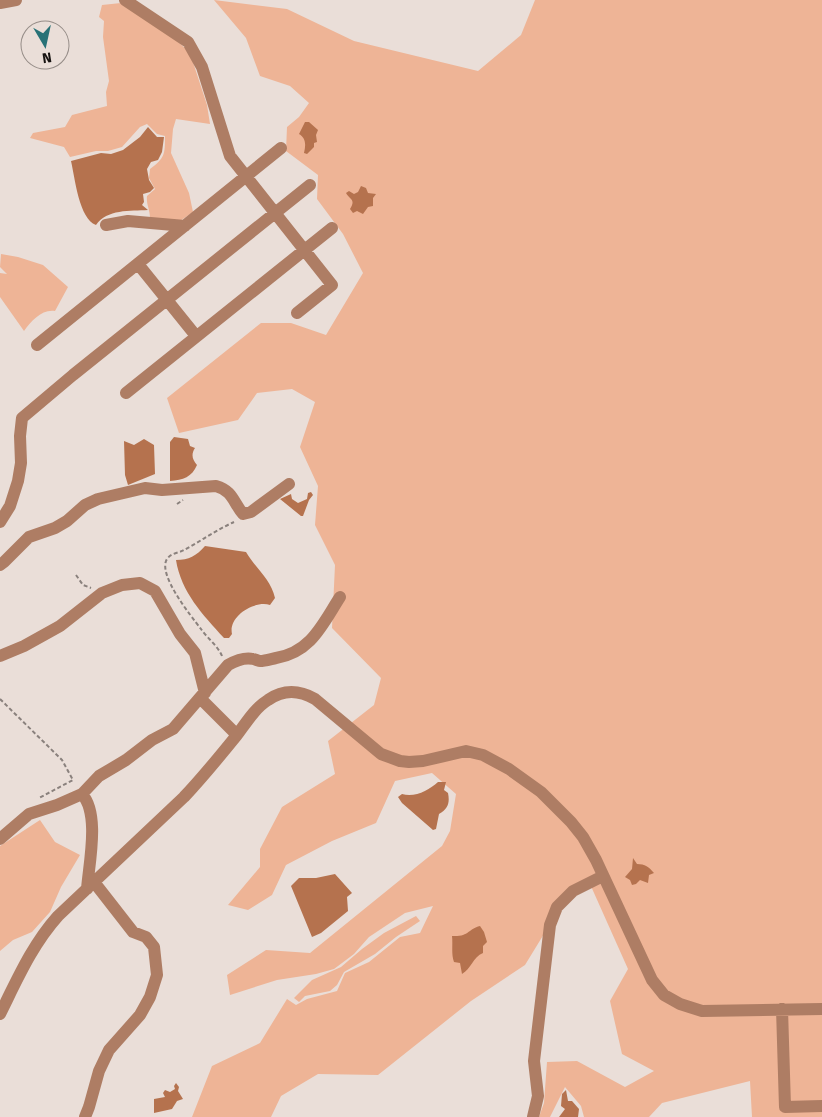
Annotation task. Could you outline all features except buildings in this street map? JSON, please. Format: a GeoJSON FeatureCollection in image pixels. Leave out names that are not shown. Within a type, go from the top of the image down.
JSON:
{"type":"FeatureCollection","features":[{"type":"Feature","properties":{"kind":"street"},"geometry":{"type":"LineString","coordinates":[[0,3],[16,0]]}},
{"type":"Feature","properties":{"kind":"street"},"geometry":{"type":"LineString","coordinates":[[125,0],[175,32],[192,47],[202,67],[230,156],[332,285],[296,313]]}},
{"type":"Feature","properties":{"kind":"street"},"geometry":{"type":"LineString","coordinates":[[37,345],[281,148]]}},
{"type":"Feature","properties":{"kind":"street"},"geometry":{"type":"LineString","coordinates":[[0,522],[10,506],[18,481],[21,463],[20,436],[22,418],[310,185]]}},
{"type":"Feature","properties":{"kind":"street"},"geometry":{"type":"LineString","coordinates":[[106,225],[128,221],[185,226]]}},
{"type":"Feature","properties":{"kind":"street"},"geometry":{"type":"LineString","coordinates":[[126,393],[332,228]]}},
{"type":"Feature","properties":{"kind":"street"},"geometry":{"type":"LineString","coordinates":[[138,264],[196,336]]}},
{"type":"Feature","properties":{"kind":"street"},"geometry":{"type":"LineString","coordinates":[[0,565],[29,536],[55,528],[67,521],[85,505],[98,499],[145,488],[162,490],[216,486],[224,489],[231,495],[243,514],[251,512],[289,484]]}},
{"type":"Feature","properties":{"kind":"street"},"geometry":{"type":"LineString","coordinates":[[0,656],[24,646],[60,626],[102,593],[122,585],[140,583],[155,591],[180,634],[195,653],[202,696],[237,735]]}},
{"type":"Feature","properties":{"kind":"street"},"geometry":{"type":"LineString","coordinates":[[0,839],[28,814],[57,805],[82,794],[99,776],[126,760],[152,740],[173,729],[228,665],[237,660],[252,658],[260,661],[285,657],[298,651],[309,643],[318,632],[340,597]]}},
{"type":"Feature","properties":{"kind":"street"},"geometry":{"type":"LineString","coordinates":[[0,1014],[33,949],[47,929],[184,797],[266,700],[278,694],[296,692],[304,692],[315,698],[381,754],[400,761],[409,762],[466,752],[483,755],[509,769],[541,792],[583,837],[652,980],[664,995],[680,1004],[702,1011],[822,1009]]}},
{"type":"Feature","properties":{"kind":"street"},"geometry":{"type":"LineString","coordinates":[[82,794],[89,800],[92,815],[91,885],[134,932],[146,937],[154,947],[157,974],[150,997],[140,1016],[108,1050],[99,1071],[85,1117]]}},
{"type":"Feature","properties":{"kind":"street"},"geometry":{"type":"LineString","coordinates":[[533,1117],[538,1096],[534,1061],[550,925],[557,907],[573,890],[603,876]]}},
{"type":"Feature","properties":{"kind":"street"},"geometry":{"type":"LineString","coordinates":[[782,1010],[785,1107],[822,1106]]}},
{"type":"Feature","properties":{"kind":"path"},"geometry":{"type":"LineString","coordinates":[[222,671],[223,661],[221,654],[180,600],[169,581],[165,567],[167,559],[172,554],[182,552],[217,530],[239,520],[243,514]]}},
{"type":"Feature","properties":{"kind":"path"},"geometry":{"type":"LineString","coordinates":[[76,575],[83,585],[102,593]]}},
{"type":"Feature","properties":{"kind":"path"},"geometry":{"type":"LineString","coordinates":[[0,699],[62,760],[73,780],[43,795],[31,805],[28,814]]}},
{"type":"Feature","properties":{"kind":"shaded area"},"geometry":{"type":"Polygon","coordinates":[[[214,0],[287,9],[354,41],[478,71],[521,35],[535,0],[822,0],[822,1117],[752,1117],[750,1081],[662,1103],[649,1117],[584,1117],[581,1106],[565,1087],[550,1117],[539,1117],[544,1103],[547,1062],[577,1061],[625,1087],[654,1071],[622,1054],[610,1001],[628,969],[590,884],[566,898],[525,965],[471,1001],[378,1075],[318,1074],[281,1096],[271,1117],[192,1117],[212,1066],[260,1043],[287,999],[296,1005],[307,999],[337,991],[345,973],[369,962],[400,937],[420,933],[433,906],[405,913],[369,937],[354,954],[334,969],[277,980],[230,995],[227,975],[266,950],[310,953],[442,846],[450,831],[456,794],[432,773],[395,781],[376,823],[332,841],[286,865],[272,895],[248,910],[228,905],[260,867],[260,849],[282,807],[335,774],[328,741],[374,705],[381,678],[332,628],[335,565],[315,525],[318,486],[300,447],[315,402],[292,389],[257,393],[238,420],[179,433],[167,398],[261,323],[291,323],[326,335],[363,273],[343,234],[317,199],[318,175],[286,151],[287,127],[299,117],[309,103],[290,86],[260,76],[246,38],[214,0]]]}},
{"type":"Feature","properties":{"kind":"shaded area"},"geometry":{"type":"Polygon","coordinates":[[[121,3],[171,35],[190,53],[207,105],[210,124],[176,119],[173,129],[171,153],[189,193],[193,212],[180,221],[150,218],[147,196],[155,189],[149,178],[150,169],[159,162],[163,155],[165,136],[157,134],[147,124],[140,127],[122,147],[70,157],[64,147],[30,138],[33,133],[65,127],[72,115],[107,106],[106,92],[109,81],[103,37],[104,21],[99,17],[102,5],[121,3]]]}},
{"type":"Feature","properties":{"kind":"shaded area"},"geometry":{"type":"Polygon","coordinates":[[[305,122],[309,122],[318,130],[316,135],[317,142],[314,143],[314,147],[307,154],[304,153],[304,140],[299,134],[305,122]]]}},
{"type":"Feature","properties":{"kind":"shaded area"},"geometry":{"type":"Polygon","coordinates":[[[148,127],[157,137],[164,137],[162,152],[158,160],[151,162],[147,169],[149,180],[154,188],[150,192],[143,194],[144,202],[142,205],[148,210],[113,213],[106,216],[96,225],[85,215],[76,187],[71,161],[101,153],[111,154],[123,150],[140,137],[148,127]]]}},
{"type":"Feature","properties":{"kind":"shaded area"},"geometry":{"type":"Polygon","coordinates":[[[361,186],[366,188],[368,193],[376,194],[373,198],[373,206],[368,207],[363,214],[357,211],[353,213],[350,209],[352,200],[346,193],[349,191],[354,194],[358,192],[361,186]]]}},
{"type":"Feature","properties":{"kind":"shaded area"},"geometry":{"type":"Polygon","coordinates":[[[1,254],[43,265],[68,287],[55,311],[41,314],[24,331],[0,297],[0,273],[7,274],[0,267],[1,254]]]}},
{"type":"Feature","properties":{"kind":"shaded area"},"geometry":{"type":"Polygon","coordinates":[[[174,437],[188,439],[190,446],[195,448],[193,456],[197,465],[186,477],[170,481],[170,442],[174,437]]]}},
{"type":"Feature","properties":{"kind":"shaded area"},"geometry":{"type":"Polygon","coordinates":[[[144,439],[154,445],[155,474],[128,485],[125,475],[124,441],[134,445],[144,439]]]}},
{"type":"Feature","properties":{"kind":"shaded area"},"geometry":{"type":"Polygon","coordinates":[[[311,492],[313,495],[303,516],[280,499],[291,494],[292,499],[298,503],[307,499],[308,493],[311,492]]]}},
{"type":"Feature","properties":{"kind":"shaded area"},"geometry":{"type":"Polygon","coordinates":[[[205,546],[246,552],[267,580],[275,598],[270,605],[264,604],[250,607],[238,616],[234,621],[232,634],[229,638],[224,638],[201,612],[188,593],[179,572],[176,560],[192,557],[205,546]]]}},
{"type":"Feature","properties":{"kind":"shaded area"},"geometry":{"type":"Polygon","coordinates":[[[438,782],[446,782],[444,790],[448,793],[449,800],[446,808],[439,814],[436,829],[433,830],[402,803],[398,797],[402,794],[412,795],[422,792],[438,782]]]}},
{"type":"Feature","properties":{"kind":"shaded area"},"geometry":{"type":"Polygon","coordinates":[[[40,820],[55,842],[80,855],[61,887],[50,912],[32,932],[13,940],[0,951],[0,846],[40,820]]]}},
{"type":"Feature","properties":{"kind":"shaded area"},"geometry":{"type":"Polygon","coordinates":[[[633,858],[637,864],[647,866],[654,873],[649,875],[648,883],[640,880],[632,885],[630,880],[625,877],[632,869],[633,858]]]}},
{"type":"Feature","properties":{"kind":"shaded area"},"geometry":{"type":"Polygon","coordinates":[[[335,874],[352,893],[347,897],[348,911],[321,933],[312,937],[291,886],[299,878],[316,878],[335,874]]]}},
{"type":"Feature","properties":{"kind":"shaded area"},"geometry":{"type":"Polygon","coordinates":[[[416,916],[420,921],[375,954],[344,972],[337,985],[330,991],[305,996],[299,1002],[294,998],[312,980],[341,967],[384,933],[416,916]]]}},
{"type":"Feature","properties":{"kind":"shaded area"},"geometry":{"type":"Polygon","coordinates":[[[480,926],[487,942],[483,946],[483,953],[462,974],[460,963],[454,962],[453,959],[452,936],[465,934],[480,926]]]}},
{"type":"Feature","properties":{"kind":"shaded area"},"geometry":{"type":"Polygon","coordinates":[[[176,1083],[183,1099],[177,1101],[172,1109],[154,1113],[154,1099],[165,1097],[163,1093],[165,1090],[170,1092],[175,1089],[176,1083]]]}},
{"type":"Feature","properties":{"kind":"shaded area"},"geometry":{"type":"Polygon","coordinates":[[[566,1090],[568,1101],[572,1101],[579,1109],[578,1117],[559,1117],[565,1109],[561,1106],[562,1094],[566,1090]]]}}]}
